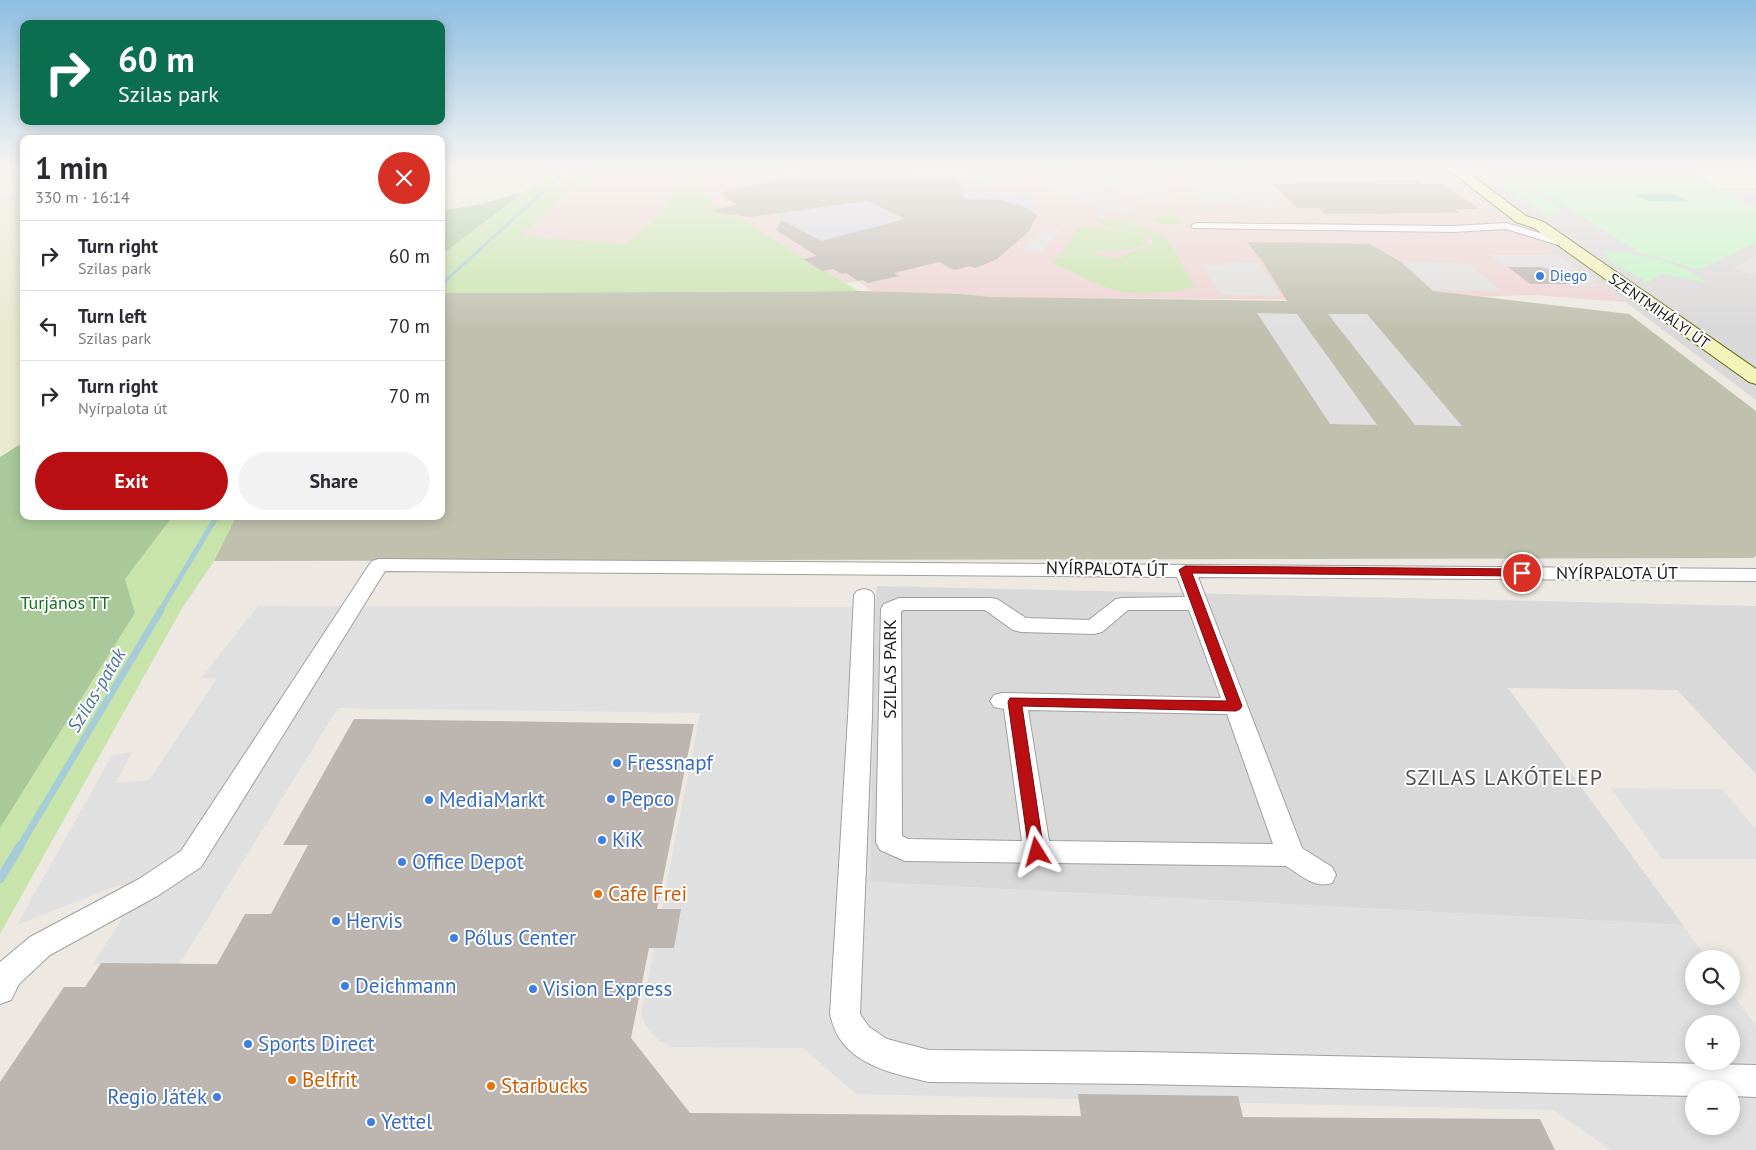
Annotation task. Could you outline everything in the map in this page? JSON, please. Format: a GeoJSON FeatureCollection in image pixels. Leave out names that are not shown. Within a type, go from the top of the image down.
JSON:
{"type":"FeatureCollection","features":[{"type":"Feature","properties":{"kind":"main road","name":"SZENTMIHÁLYI ÚT"},"geometry":{"type":"LineString","coordinates":[[1539,224],[1756,378]]}},
{"type":"Feature","properties":{"kind":"street"},"geometry":{"type":"LineString","coordinates":[[1539,224],[1506,226],[1461,228],[1198,224],[1486,224],[1506,226],[1539,234],[1565,244]]}},
{"type":"Feature","properties":{"kind":"street","name":"NYÍRPALOTA ÚT"},"geometry":{"type":"LineString","coordinates":[[0,990],[8,974],[40,946],[148,887],[190,859],[379,565],[877,567],[1756,575]]}},
{"type":"Feature","properties":{"kind":"street"},"geometry":{"type":"LineString","coordinates":[[1185,570],[1291,855],[1322,875]]}},
{"type":"Feature","properties":{"kind":"street"},"geometry":{"type":"LineString","coordinates":[[864,595],[860,717],[845,1014],[851,1029],[867,1046],[896,1059],[929,1066],[1140,1068],[1756,1080]]}},
{"type":"Feature","properties":{"kind":"street","name":"SZILAS PARK"},"geometry":{"type":"LineString","coordinates":[[1197,603],[1123,604],[1094,627],[1021,625],[990,604],[899,604],[891,609],[889,842],[905,850],[1291,855]]}},
{"type":"Feature","properties":{"kind":"street"},"geometry":{"type":"LineString","coordinates":[[1037,852],[1008,702],[1236,706]]}},
{"type":"Feature","properties":{"kind":"shaded area"},"geometry":{"type":"Polygon","coordinates":[[[0,224],[20,224],[20,444],[0,457],[0,224]]]}},
{"type":"Feature","properties":{"kind":"shaded area"},"geometry":{"type":"Polygon","coordinates":[[[534,224],[649,224],[626,244],[520,236],[534,224]]]}},
{"type":"Feature","properties":{"kind":"shaded area"},"geometry":{"type":"Polygon","coordinates":[[[748,224],[1513,224],[1626,302],[1533,295],[1377,300],[880,297],[858,281],[845,283],[748,224]]]}},
{"type":"Feature","properties":{"kind":"shaded area"},"geometry":{"type":"Polygon","coordinates":[[[790,224],[887,224],[821,241],[790,224]]]}},
{"type":"Feature","properties":{"kind":"shaded area"},"geometry":{"type":"Polygon","coordinates":[[[1513,224],[1756,224],[1756,400],[1626,302],[1513,224]]]}},
{"type":"Feature","properties":{"kind":"shaded area"},"geometry":{"type":"Polygon","coordinates":[[[1061,228],[1043,251],[1022,252],[1041,232],[1061,228]]]}},
{"type":"Feature","properties":{"kind":"shaded area"},"geometry":{"type":"Polygon","coordinates":[[[1247,242],[1370,244],[1401,262],[1433,291],[1629,314],[1756,411],[1756,556],[1753,558],[214,561],[234,520],[445,520],[445,293],[858,291],[961,294],[990,297],[1287,301],[1262,261],[1247,242]]]}},
{"type":"Feature","properties":{"kind":"shaded area"},"geometry":{"type":"Polygon","coordinates":[[[1489,255],[1558,255],[1600,286],[1572,286],[1547,267],[1503,266],[1489,255]]]}},
{"type":"Feature","properties":{"kind":"shaded area"},"geometry":{"type":"Polygon","coordinates":[[[1756,256],[1756,275],[1733,269],[1756,256]]]}},
{"type":"Feature","properties":{"kind":"shaded area"},"geometry":{"type":"Polygon","coordinates":[[[1223,262],[1259,263],[1281,296],[1220,295],[1203,265],[1224,265],[1223,262]]]}},
{"type":"Feature","properties":{"kind":"shaded area"},"geometry":{"type":"Polygon","coordinates":[[[1403,262],[1468,263],[1501,291],[1433,290],[1403,262]]]}},
{"type":"Feature","properties":{"kind":"shaded area"},"geometry":{"type":"Polygon","coordinates":[[[1257,313],[1297,314],[1377,425],[1330,424],[1257,313]]]}},
{"type":"Feature","properties":{"kind":"shaded area"},"geometry":{"type":"Polygon","coordinates":[[[1328,314],[1367,314],[1462,426],[1415,425],[1328,314]]]}},
{"type":"Feature","properties":{"kind":"shaded area"},"geometry":{"type":"Polygon","coordinates":[[[877,586],[1756,606],[1756,774],[1677,690],[1508,688],[1683,925],[870,882],[875,607],[877,586]]]}},
{"type":"Feature","properties":{"kind":"shaded area"},"geometry":{"type":"Polygon","coordinates":[[[258,606],[875,607],[870,882],[1683,925],[1701,950],[1685,950],[1685,1005],[1740,1004],[1756,1026],[1756,1150],[1611,1150],[1553,1110],[856,1094],[803,1048],[672,1047],[659,1041],[646,1026],[641,1014],[700,713],[338,708],[179,965],[93,964],[133,901],[121,884],[17,925],[112,755],[132,752],[116,783],[149,780],[217,678],[201,678],[258,606]]]}},
{"type":"Feature","properties":{"kind":"shaded area"},"geometry":{"type":"Polygon","coordinates":[[[1611,788],[1722,789],[1756,830],[1756,859],[1662,859],[1611,788]]]}},
{"type":"Feature","properties":{"kind":"green space"},"geometry":{"type":"Polygon","coordinates":[[[445,224],[482,224],[445,252],[445,224]]]}},
{"type":"Feature","properties":{"kind":"green space"},"geometry":{"type":"Polygon","coordinates":[[[482,224],[534,224],[521,236],[626,244],[649,224],[748,224],[858,291],[445,293],[445,252],[482,224]]]}},
{"type":"Feature","properties":{"kind":"green space"},"geometry":{"type":"Polygon","coordinates":[[[1102,224],[1135,224],[1159,233],[1171,244],[1194,286],[1168,292],[1118,291],[1084,278],[1051,262],[1055,258],[1063,258],[1081,252],[1121,258],[1153,244],[1152,239],[1142,234],[1102,226],[1102,224]]]}},
{"type":"Feature","properties":{"kind":"green space"},"geometry":{"type":"Polygon","coordinates":[[[1593,224],[1756,224],[1756,243],[1700,269],[1639,252],[1593,224]]]}},
{"type":"Feature","properties":{"kind":"green space"},"geometry":{"type":"Polygon","coordinates":[[[1077,227],[1128,232],[1145,238],[1149,242],[1143,246],[1126,250],[1075,252],[1059,257],[1077,227]]]}},
{"type":"Feature","properties":{"kind":"green space"},"geometry":{"type":"Polygon","coordinates":[[[1603,251],[1657,259],[1670,263],[1707,282],[1661,274],[1648,282],[1611,262],[1603,251]]]}},
{"type":"Feature","properties":{"kind":"green space","name":"Turjános TT"},"geometry":{"type":"Polygon","coordinates":[[[20,444],[20,520],[170,520],[125,579],[135,613],[0,828],[0,457],[20,444]]]}},
{"type":"Feature","properties":{"kind":"green space"},"geometry":{"type":"Polygon","coordinates":[[[170,520],[234,520],[214,561],[181,610],[0,934],[0,828],[135,613],[125,579],[170,520]]]}},
{"type":"Feature","properties":{"kind":"building"},"geometry":{"type":"Polygon","coordinates":[[[780,224],[789,224],[821,241],[887,224],[1033,224],[1029,231],[997,259],[976,268],[970,266],[954,270],[939,262],[894,273],[899,276],[868,283],[863,280],[858,281],[846,273],[842,274],[833,269],[822,271],[803,259],[817,256],[776,230],[780,224]]]}},
{"type":"Feature","properties":{"kind":"building","name":"Diego"},"geometry":{"type":"Polygon","coordinates":[[[1508,267],[1540,267],[1549,269],[1569,284],[1530,284],[1508,267]]]}},
{"type":"Feature","properties":{"kind":"building","name":"Pólus Center"},"geometry":{"type":"Polygon","coordinates":[[[354,719],[694,724],[657,909],[681,909],[674,948],[649,948],[631,1038],[690,1113],[1081,1116],[1078,1094],[1238,1096],[1243,1117],[1540,1119],[1555,1150],[0,1150],[0,1082],[64,987],[85,987],[101,963],[217,964],[245,914],[271,914],[308,845],[283,845],[354,719]]]}},
{"type":"Feature","properties":{"kind":"waterway","name":"Szilas-patak"},"geometry":{"type":"LineString","coordinates":[[445,281],[508,224]]}},
{"type":"Feature","properties":{"kind":"waterway","name":"Szilas-patak"},"geometry":{"type":"LineString","coordinates":[[160,611],[215,520]]}},
{"type":"Feature","properties":{"kind":"waterway","name":"Szilas-patak"},"geometry":{"type":"LineString","coordinates":[[19,848],[161,610]]}},
{"type":"Feature","properties":{"kind":"waterway","name":"Szilas-patak"},"geometry":{"type":"LineString","coordinates":[[0,879],[20,846]]}},
{"type":"Feature","properties":{"kind":"place","name":"Diego"},"geometry":{"type":"Point","coordinates":[1540,276]}},
{"type":"Feature","properties":{"kind":"place","name":"Fressnapf"},"geometry":{"type":"Point","coordinates":[617,763]}},
{"type":"Feature","properties":{"kind":"place","name":"Pepco"},"geometry":{"type":"Point","coordinates":[611,799]}},
{"type":"Feature","properties":{"kind":"place","name":"MediaMarkt"},"geometry":{"type":"Point","coordinates":[429,800]}},
{"type":"Feature","properties":{"kind":"place","name":"KiK"},"geometry":{"type":"Point","coordinates":[602,840]}},
{"type":"Feature","properties":{"kind":"place","name":"Office Depot"},"geometry":{"type":"Point","coordinates":[402,862]}},
{"type":"Feature","properties":{"kind":"place","name":"Cafe Frei"},"geometry":{"type":"Point","coordinates":[598,894]}},
{"type":"Feature","properties":{"kind":"place","name":"Hervis"},"geometry":{"type":"Point","coordinates":[336,921]}},
{"type":"Feature","properties":{"kind":"place","name":"Pólus Center"},"geometry":{"type":"Point","coordinates":[454,938]}},
{"type":"Feature","properties":{"kind":"place","name":"Deichmann"},"geometry":{"type":"Point","coordinates":[345,986]}},
{"type":"Feature","properties":{"kind":"place","name":"Vision Express"},"geometry":{"type":"Point","coordinates":[533,989]}},
{"type":"Feature","properties":{"kind":"place","name":"Sports Direct"},"geometry":{"type":"Point","coordinates":[248,1044]}},
{"type":"Feature","properties":{"kind":"place","name":"Belfrit"},"geometry":{"type":"Point","coordinates":[292,1080]}},
{"type":"Feature","properties":{"kind":"place","name":"Starbucks"},"geometry":{"type":"Point","coordinates":[491,1086]}},
{"type":"Feature","properties":{"kind":"place","name":"Regio Játék"},"geometry":{"type":"Point","coordinates":[217,1097]}},
{"type":"Feature","properties":{"kind":"place","name":"Yettel"},"geometry":{"type":"Point","coordinates":[371,1122]}},
{"type":"Feature","properties":{"kind":"district","name":"SZILAS LAKÓTELEP"},"geometry":{"type":"Point","coordinates":[1504,777]}},
{"type":"Feature","properties":{"kind":"route"},"geometry":{"type":"LineString","coordinates":[[1037,852],[1015,702],[1236,706],[1185,570],[1522,573]]}}]}
